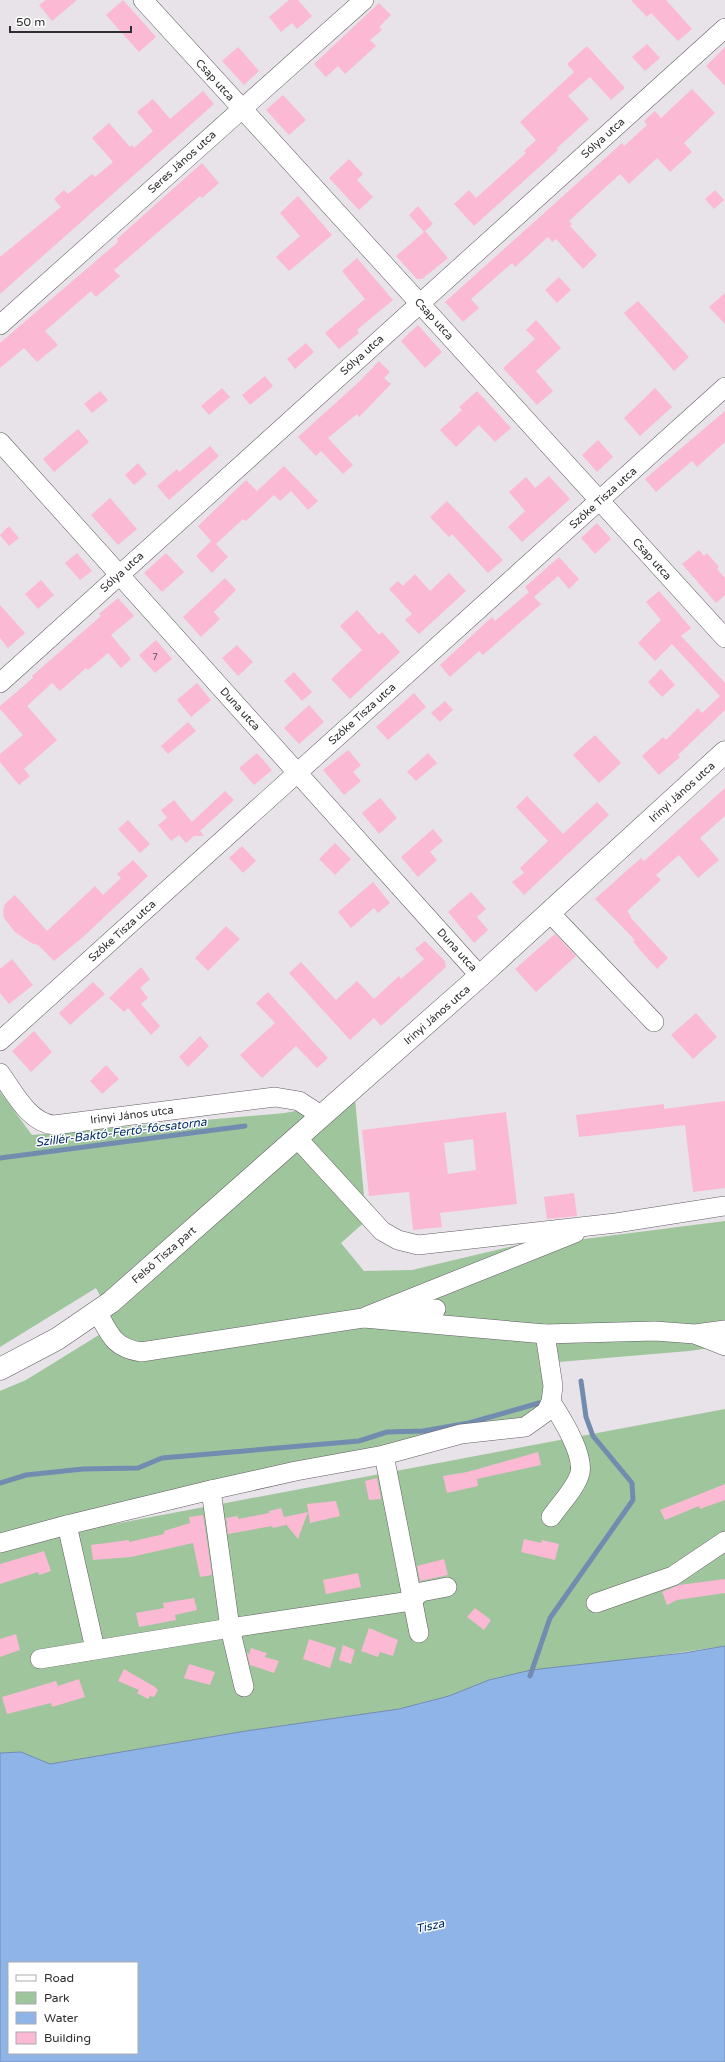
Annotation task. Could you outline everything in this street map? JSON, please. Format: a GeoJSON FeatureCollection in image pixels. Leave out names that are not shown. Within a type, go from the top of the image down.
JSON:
{"type":"FeatureCollection","features":[{"type":"Feature","properties":{"kind":"main road","name":"Irinyi János utca"},"geometry":{"type":"LineString","coordinates":[[318,1119],[550,913],[725,752]]}},
{"type":"Feature","properties":{"kind":"main road","name":"Felső Tisza part"},"geometry":{"type":"LineString","coordinates":[[0,1369],[57,1339],[98,1313],[318,1119]]}},
{"type":"Feature","properties":{"kind":"street","name":"Csap utca"},"geometry":{"type":"LineString","coordinates":[[143,0],[725,638]]}},
{"type":"Feature","properties":{"kind":"street","name":"Seres János utca"},"geometry":{"type":"LineString","coordinates":[[0,325],[364,0]]}},
{"type":"Feature","properties":{"kind":"street","name":"Sólya utca"},"geometry":{"type":"LineString","coordinates":[[0,683],[725,28]]}},
{"type":"Feature","properties":{"kind":"street","name":"Szőke Tisza utca"},"geometry":{"type":"LineString","coordinates":[[0,1042],[725,387]]}},
{"type":"Feature","properties":{"kind":"street","name":"Duna utca"},"geometry":{"type":"LineString","coordinates":[[0,442],[120,573],[297,773],[480,976]]}},
{"type":"Feature","properties":{"kind":"street"},"geometry":{"type":"LineString","coordinates":[[550,913],[654,1022]]}},
{"type":"Feature","properties":{"kind":"street","name":"Irinyi János utca"},"geometry":{"type":"LineString","coordinates":[[0,1073],[34,1118],[46,1124],[54,1125],[275,1097],[299,1101],[318,1119]]}},
{"type":"Feature","properties":{"kind":"street"},"geometry":{"type":"LineString","coordinates":[[297,1138],[382,1231],[398,1240],[418,1246],[596,1225],[725,1206]]}},
{"type":"Feature","properties":{"kind":"street"},"geometry":{"type":"LineString","coordinates":[[364,1318],[596,1225]]}},
{"type":"Feature","properties":{"kind":"street"},"geometry":{"type":"LineString","coordinates":[[98,1313],[116,1343],[127,1350],[142,1352],[364,1318],[436,1309]]}},
{"type":"Feature","properties":{"kind":"street"},"geometry":{"type":"LineString","coordinates":[[364,1318],[545,1334],[655,1331],[695,1334],[725,1330]]}},
{"type":"Feature","properties":{"kind":"street"},"geometry":{"type":"LineString","coordinates":[[0,1543],[211,1490],[296,1471],[384,1454],[460,1434],[525,1427],[546,1412],[551,1402],[553,1386],[545,1334]]}},
{"type":"Feature","properties":{"kind":"street"},"geometry":{"type":"LineString","coordinates":[[695,1334],[725,1346]]}},
{"type":"Feature","properties":{"kind":"street"},"geometry":{"type":"LineString","coordinates":[[551,1402],[562,1418],[576,1451],[580,1472],[575,1484],[551,1516]]}},
{"type":"Feature","properties":{"kind":"street"},"geometry":{"type":"LineString","coordinates":[[384,1454],[411,1601],[419,1633]]}},
{"type":"Feature","properties":{"kind":"street"},"geometry":{"type":"LineString","coordinates":[[211,1490],[230,1628],[244,1687]]}},
{"type":"Feature","properties":{"kind":"street"},"geometry":{"type":"LineString","coordinates":[[67,1525],[96,1649]]}},
{"type":"Feature","properties":{"kind":"street"},"geometry":{"type":"LineString","coordinates":[[596,1603],[673,1576],[725,1541]]}},
{"type":"Feature","properties":{"kind":"street"},"geometry":{"type":"LineString","coordinates":[[40,1659],[230,1628],[411,1601],[422,1592],[447,1587]]}},
{"type":"Feature","properties":{"kind":"green space"},"geometry":{"type":"Polygon","coordinates":[[[0,1092],[32,1135],[285,1113],[355,1099],[364,1196],[377,1211],[341,1243],[364,1271],[412,1270],[530,1242],[576,1240],[725,1221],[725,1346],[689,1351],[547,1363],[546,1400],[526,1420],[0,1540],[0,1391],[26,1380],[115,1325],[96,1288],[0,1347],[0,1092]]]}},
{"type":"Feature","properties":{"kind":"green space"},"geometry":{"type":"Polygon","coordinates":[[[725,1409],[725,1646],[489,1680],[449,1696],[399,1709],[246,1731],[50,1764],[21,1752],[0,1753],[0,1550],[77,1531],[725,1409]]]}},
{"type":"Feature","properties":{"kind":"water","name":"Tisza"},"geometry":{"type":"Polygon","coordinates":[[[725,1646],[725,2062],[0,2062],[0,1753],[21,1752],[50,1764],[246,1731],[399,1709],[449,1696],[489,1680],[531,1670],[684,1653],[725,1646]]]}},
{"type":"Feature","properties":{"kind":"building"},"geometry":{"type":"Polygon","coordinates":[[[46,0],[77,0],[52,21],[39,5],[46,0]]]}},
{"type":"Feature","properties":{"kind":"building"},"geometry":{"type":"Polygon","coordinates":[[[123,0],[156,37],[139,52],[106,15],[123,0]]]}},
{"type":"Feature","properties":{"kind":"building"},"geometry":{"type":"Polygon","coordinates":[[[289,0],[298,0],[312,16],[297,29],[292,23],[281,32],[269,17],[289,0]]]}},
{"type":"Feature","properties":{"kind":"building"},"geometry":{"type":"Polygon","coordinates":[[[631,0],[666,0],[692,29],[678,41],[651,13],[647,17],[631,0]]]}},
{"type":"Feature","properties":{"kind":"building"},"geometry":{"type":"Polygon","coordinates":[[[379,3],[391,15],[379,27],[382,30],[370,40],[376,46],[345,74],[338,66],[326,77],[314,64],[379,3]]]}},
{"type":"Feature","properties":{"kind":"building"},"geometry":{"type":"Polygon","coordinates":[[[647,44],[660,58],[645,71],[632,57],[647,44]]]}},
{"type":"Feature","properties":{"kind":"building"},"geometry":{"type":"Polygon","coordinates":[[[587,46],[625,88],[611,100],[590,77],[568,96],[589,119],[557,148],[558,150],[474,226],[454,204],[469,190],[476,198],[526,153],[524,151],[536,140],[520,122],[574,72],[567,64],[587,46]]]}},
{"type":"Feature","properties":{"kind":"building"},"geometry":{"type":"Polygon","coordinates":[[[238,47],[259,71],[244,85],[222,61],[238,47]]]}},
{"type":"Feature","properties":{"kind":"building"},"geometry":{"type":"Polygon","coordinates":[[[725,47],[725,86],[706,66],[725,47]]]}},
{"type":"Feature","properties":{"kind":"building"},"geometry":{"type":"Polygon","coordinates":[[[692,89],[715,113],[684,143],[692,152],[670,172],[657,158],[629,184],[620,174],[569,221],[572,224],[570,226],[597,255],[583,269],[556,239],[552,242],[548,237],[515,267],[512,263],[471,299],[479,308],[463,322],[445,302],[622,143],[624,146],[647,125],[644,121],[655,111],[661,118],[692,89]]]}},
{"type":"Feature","properties":{"kind":"building"},"geometry":{"type":"Polygon","coordinates":[[[203,91],[214,104],[0,294],[0,257],[61,207],[54,199],[64,190],[68,194],[92,174],[95,177],[113,162],[92,138],[109,123],[130,147],[132,145],[134,148],[153,131],[137,112],[153,99],[170,119],[203,91]]]}},
{"type":"Feature","properties":{"kind":"building"},"geometry":{"type":"Polygon","coordinates":[[[283,95],[306,120],[289,135],[266,110],[283,95]]]}},
{"type":"Feature","properties":{"kind":"building"},"geometry":{"type":"Polygon","coordinates":[[[349,159],[363,174],[357,180],[373,197],[359,210],[329,178],[349,159]]]}},
{"type":"Feature","properties":{"kind":"building"},"geometry":{"type":"Polygon","coordinates":[[[202,163],[219,183],[202,198],[200,196],[114,270],[120,276],[96,297],[91,291],[45,331],[58,345],[37,362],[24,348],[0,368],[0,343],[118,242],[117,239],[202,163]]]}},
{"type":"Feature","properties":{"kind":"building"},"geometry":{"type":"Polygon","coordinates":[[[715,190],[724,200],[714,209],[705,199],[715,190]]]}},
{"type":"Feature","properties":{"kind":"building"},"geometry":{"type":"Polygon","coordinates":[[[298,196],[332,235],[289,271],[276,257],[300,236],[280,213],[298,196]]]}},
{"type":"Feature","properties":{"kind":"building"},"geometry":{"type":"Polygon","coordinates":[[[418,206],[433,224],[425,231],[448,258],[422,279],[417,279],[396,256],[424,232],[409,215],[418,206]]]}},
{"type":"Feature","properties":{"kind":"building"},"geometry":{"type":"Polygon","coordinates":[[[357,258],[393,300],[357,330],[359,333],[339,349],[325,333],[365,299],[342,271],[357,258]]]}},
{"type":"Feature","properties":{"kind":"building"},"geometry":{"type":"Polygon","coordinates":[[[559,277],[571,290],[557,303],[545,290],[559,277]]]}},
{"type":"Feature","properties":{"kind":"building"},"geometry":{"type":"Polygon","coordinates":[[[725,293],[725,324],[709,307],[725,293]]]}},
{"type":"Feature","properties":{"kind":"building"},"geometry":{"type":"Polygon","coordinates":[[[638,301],[689,357],[674,371],[624,313],[638,301]]]}},
{"type":"Feature","properties":{"kind":"building"},"geometry":{"type":"Polygon","coordinates":[[[536,320],[561,348],[536,371],[553,391],[537,405],[503,368],[535,339],[526,330],[536,320]]]}},
{"type":"Feature","properties":{"kind":"building"},"geometry":{"type":"Polygon","coordinates":[[[418,325],[442,352],[425,368],[401,341],[418,325]]]}},
{"type":"Feature","properties":{"kind":"building"},"geometry":{"type":"Polygon","coordinates":[[[306,343],[314,352],[295,369],[287,359],[306,343]]]}},
{"type":"Feature","properties":{"kind":"building"},"geometry":{"type":"Polygon","coordinates":[[[379,361],[390,372],[384,378],[391,384],[359,417],[357,414],[328,438],[353,465],[343,474],[321,451],[316,456],[298,437],[360,381],[379,361]]]}},
{"type":"Feature","properties":{"kind":"building"},"geometry":{"type":"Polygon","coordinates":[[[265,376],[273,386],[250,405],[242,395],[265,376]]]}},
{"type":"Feature","properties":{"kind":"building"},"geometry":{"type":"Polygon","coordinates":[[[222,388],[230,397],[209,415],[201,406],[222,388]]]}},
{"type":"Feature","properties":{"kind":"building"},"geometry":{"type":"Polygon","coordinates":[[[655,388],[672,407],[640,436],[624,418],[655,388]]]}},
{"type":"Feature","properties":{"kind":"building"},"geometry":{"type":"Polygon","coordinates":[[[100,391],[108,400],[92,413],[84,404],[100,391]]]}},
{"type":"Feature","properties":{"kind":"building"},"geometry":{"type":"Polygon","coordinates":[[[477,391],[511,428],[495,442],[479,425],[456,447],[440,430],[462,410],[459,407],[477,391]]]}},
{"type":"Feature","properties":{"kind":"building"},"geometry":{"type":"Polygon","coordinates":[[[725,411],[725,442],[697,467],[692,461],[656,492],[645,479],[725,411]]]}},
{"type":"Feature","properties":{"kind":"building"},"geometry":{"type":"Polygon","coordinates":[[[78,429],[89,442],[54,472],[43,459],[78,429]]]}},
{"type":"Feature","properties":{"kind":"building"},"geometry":{"type":"Polygon","coordinates":[[[598,440],[613,457],[597,472],[582,455],[598,440]]]}},
{"type":"Feature","properties":{"kind":"building"},"geometry":{"type":"Polygon","coordinates":[[[210,446],[219,456],[169,500],[157,486],[177,469],[179,472],[210,446]]]}},
{"type":"Feature","properties":{"kind":"building"},"geometry":{"type":"Polygon","coordinates":[[[138,463],[147,474],[134,485],[125,475],[138,463]]]}},
{"type":"Feature","properties":{"kind":"building"},"geometry":{"type":"Polygon","coordinates":[[[284,466],[318,501],[308,510],[291,491],[280,501],[274,495],[246,521],[243,519],[216,544],[228,557],[212,573],[196,556],[211,541],[198,526],[246,480],[257,491],[284,466]]]}},
{"type":"Feature","properties":{"kind":"building"},"geometry":{"type":"Polygon","coordinates":[[[549,476],[570,499],[522,542],[508,527],[525,511],[509,492],[526,477],[535,488],[549,476]]]}},
{"type":"Feature","properties":{"kind":"building"},"geometry":{"type":"Polygon","coordinates":[[[110,498],[137,529],[118,545],[91,515],[110,498]]]}},
{"type":"Feature","properties":{"kind":"building"},"geometry":{"type":"Polygon","coordinates":[[[447,501],[503,560],[488,573],[452,534],[449,537],[430,517],[447,501]]]}},
{"type":"Feature","properties":{"kind":"building"},"geometry":{"type":"Polygon","coordinates":[[[597,523],[611,539],[595,554],[581,538],[597,523]]]}},
{"type":"Feature","properties":{"kind":"building"},"geometry":{"type":"Polygon","coordinates":[[[9,526],[19,538],[9,546],[0,535],[9,526]]]}},
{"type":"Feature","properties":{"kind":"building"},"geometry":{"type":"Polygon","coordinates":[[[699,550],[704,556],[707,553],[719,567],[717,569],[725,578],[725,595],[716,603],[682,564],[699,550]]]}},
{"type":"Feature","properties":{"kind":"building"},"geometry":{"type":"Polygon","coordinates":[[[77,553],[92,571],[80,580],[65,563],[77,553]]]}},
{"type":"Feature","properties":{"kind":"building"},"geometry":{"type":"Polygon","coordinates":[[[166,553],[184,572],[162,592],[144,573],[166,553]]]}},
{"type":"Feature","properties":{"kind":"building"},"geometry":{"type":"Polygon","coordinates":[[[559,557],[579,579],[569,589],[558,576],[534,597],[541,604],[483,655],[479,651],[450,677],[440,665],[492,617],[495,621],[529,592],[525,587],[559,557]]]}},
{"type":"Feature","properties":{"kind":"building"},"geometry":{"type":"Polygon","coordinates":[[[449,573],[466,591],[419,634],[405,620],[412,614],[389,589],[398,581],[403,586],[415,574],[430,591],[449,573]]]}},
{"type":"Feature","properties":{"kind":"building"},"geometry":{"type":"Polygon","coordinates":[[[225,578],[236,590],[214,612],[220,619],[201,637],[183,617],[225,578]]]}},
{"type":"Feature","properties":{"kind":"building"},"geometry":{"type":"Polygon","coordinates":[[[41,580],[54,595],[38,609],[25,594],[41,580]]]}},
{"type":"Feature","properties":{"kind":"building"},"geometry":{"type":"Polygon","coordinates":[[[659,591],[691,628],[681,636],[725,683],[725,710],[678,755],[680,757],[659,775],[642,756],[663,737],[666,740],[698,708],[702,713],[720,696],[672,644],[655,661],[638,643],[661,620],[646,602],[659,591]]]}},
{"type":"Feature","properties":{"kind":"building"},"geometry":{"type":"Polygon","coordinates":[[[118,598],[134,616],[111,635],[131,659],[121,668],[108,653],[88,670],[86,668],[60,691],[52,683],[27,706],[57,740],[24,769],[30,776],[19,785],[0,762],[0,754],[23,735],[0,709],[0,706],[101,616],[99,614],[118,598]]]}},
{"type":"Feature","properties":{"kind":"building"},"geometry":{"type":"Polygon","coordinates":[[[0,605],[25,633],[8,648],[0,638],[0,605]]]}},
{"type":"Feature","properties":{"kind":"building"},"geometry":{"type":"Polygon","coordinates":[[[357,610],[379,635],[382,632],[400,652],[350,699],[331,679],[362,650],[340,626],[357,610]]]}},
{"type":"Feature","properties":{"kind":"building"},"geometry":{"type":"Polygon","coordinates":[[[156,640],[172,659],[155,673],[139,655],[156,640]]]}},
{"type":"Feature","properties":{"kind":"building"},"geometry":{"type":"Polygon","coordinates":[[[237,645],[253,662],[238,676],[222,658],[237,645]]]}},
{"type":"Feature","properties":{"kind":"building"},"geometry":{"type":"Polygon","coordinates":[[[661,669],[675,685],[662,697],[648,682],[661,669]]]}},
{"type":"Feature","properties":{"kind":"building"},"geometry":{"type":"Polygon","coordinates":[[[294,672],[312,692],[302,701],[284,681],[294,672]]]}},
{"type":"Feature","properties":{"kind":"building"},"geometry":{"type":"Polygon","coordinates":[[[197,683],[211,700],[191,717],[177,700],[197,683]]]}},
{"type":"Feature","properties":{"kind":"building"},"geometry":{"type":"Polygon","coordinates":[[[414,693],[426,707],[388,740],[376,727],[414,693]]]}},
{"type":"Feature","properties":{"kind":"building"},"geometry":{"type":"Polygon","coordinates":[[[445,701],[453,710],[440,722],[431,713],[445,701]]]}},
{"type":"Feature","properties":{"kind":"building"},"geometry":{"type":"Polygon","coordinates":[[[309,705],[324,722],[299,744],[284,728],[309,705]]]}},
{"type":"Feature","properties":{"kind":"building"},"geometry":{"type":"Polygon","coordinates":[[[188,722],[196,731],[168,754],[161,746],[188,722]]]}},
{"type":"Feature","properties":{"kind":"building"},"geometry":{"type":"Polygon","coordinates":[[[595,735],[621,763],[599,783],[573,755],[595,735]]]}},
{"type":"Feature","properties":{"kind":"building"},"geometry":{"type":"Polygon","coordinates":[[[348,750],[361,765],[353,772],[361,781],[344,795],[323,770],[348,750]]]}},
{"type":"Feature","properties":{"kind":"building"},"geometry":{"type":"Polygon","coordinates":[[[257,753],[272,770],[254,785],[239,768],[257,753]]]}},
{"type":"Feature","properties":{"kind":"building"},"geometry":{"type":"Polygon","coordinates":[[[428,753],[437,763],[416,781],[407,772],[428,753]]]}},
{"type":"Feature","properties":{"kind":"building"},"geometry":{"type":"Polygon","coordinates":[[[725,788],[725,816],[700,838],[719,860],[698,878],[679,855],[656,875],[661,880],[627,911],[631,916],[630,917],[668,958],[657,969],[633,941],[635,940],[595,899],[641,858],[644,861],[725,788]]]}},
{"type":"Feature","properties":{"kind":"building"},"geometry":{"type":"Polygon","coordinates":[[[225,791],[234,800],[200,831],[204,836],[194,836],[186,843],[179,835],[171,841],[158,825],[167,818],[161,810],[174,800],[192,822],[225,791]]]}},
{"type":"Feature","properties":{"kind":"building"},"geometry":{"type":"Polygon","coordinates":[[[527,796],[563,834],[597,802],[609,815],[524,895],[512,882],[524,873],[520,868],[548,841],[516,807],[527,796]]]}},
{"type":"Feature","properties":{"kind":"building"},"geometry":{"type":"Polygon","coordinates":[[[380,798],[397,818],[379,834],[362,813],[380,798]]]}},
{"type":"Feature","properties":{"kind":"building"},"geometry":{"type":"Polygon","coordinates":[[[128,820],[150,844],[140,853],[118,829],[128,820]]]}},
{"type":"Feature","properties":{"kind":"building"},"geometry":{"type":"Polygon","coordinates":[[[433,829],[443,841],[430,852],[437,860],[418,877],[401,857],[433,829]]]}},
{"type":"Feature","properties":{"kind":"building"},"geometry":{"type":"Polygon","coordinates":[[[335,843],[351,859],[335,875],[319,859],[335,843]]]}},
{"type":"Feature","properties":{"kind":"building"},"geometry":{"type":"Polygon","coordinates":[[[242,846],[256,861],[243,873],[229,858],[242,846]]]}},
{"type":"Feature","properties":{"kind":"building"},"geometry":{"type":"Polygon","coordinates":[[[133,860],[148,876],[83,937],[54,961],[38,945],[31,943],[15,932],[4,918],[3,910],[5,904],[15,895],[47,931],[95,886],[103,895],[121,878],[117,874],[133,860]]]}},
{"type":"Feature","properties":{"kind":"building"},"geometry":{"type":"Polygon","coordinates":[[[373,882],[390,903],[378,913],[374,908],[351,928],[338,912],[373,882]]]}},
{"type":"Feature","properties":{"kind":"building"},"geometry":{"type":"Polygon","coordinates":[[[471,892],[486,909],[477,917],[488,930],[474,943],[448,912],[471,892]]]}},
{"type":"Feature","properties":{"kind":"building"},"geometry":{"type":"Polygon","coordinates":[[[226,926],[240,939],[208,971],[195,958],[226,926]]]}},
{"type":"Feature","properties":{"kind":"building"},"geometry":{"type":"Polygon","coordinates":[[[555,934],[576,956],[536,992],[515,969],[555,934]]]}},
{"type":"Feature","properties":{"kind":"building"},"geometry":{"type":"Polygon","coordinates":[[[425,941],[445,961],[446,967],[381,1026],[374,1018],[350,1040],[289,973],[301,962],[336,1000],[357,981],[374,999],[399,976],[401,979],[424,959],[415,949],[425,941]]]}},
{"type":"Feature","properties":{"kind":"building"},"geometry":{"type":"Polygon","coordinates":[[[12,959],[33,985],[9,1004],[0,993],[0,969],[12,959]]]}},
{"type":"Feature","properties":{"kind":"building"},"geometry":{"type":"Polygon","coordinates":[[[141,967],[150,979],[140,988],[148,998],[141,1004],[160,1026],[151,1035],[128,1008],[124,1012],[109,998],[141,967]]]}},
{"type":"Feature","properties":{"kind":"building"},"geometry":{"type":"Polygon","coordinates":[[[93,982],[105,994],[70,1025],[59,1013],[93,982]]]}},
{"type":"Feature","properties":{"kind":"building"},"geometry":{"type":"Polygon","coordinates":[[[268,992],[328,1058],[317,1068],[296,1046],[262,1078],[240,1055],[275,1023],[256,1003],[268,992]]]}},
{"type":"Feature","properties":{"kind":"building"},"geometry":{"type":"Polygon","coordinates":[[[696,1013],[717,1037],[693,1059],[671,1035],[696,1013]]]}},
{"type":"Feature","properties":{"kind":"building"},"geometry":{"type":"Polygon","coordinates":[[[34,1031],[52,1052],[31,1072],[12,1051],[34,1031]]]}},
{"type":"Feature","properties":{"kind":"building"},"geometry":{"type":"Polygon","coordinates":[[[200,1036],[209,1046],[188,1067],[179,1057],[200,1036]]]}},
{"type":"Feature","properties":{"kind":"building"},"geometry":{"type":"Polygon","coordinates":[[[106,1065],[119,1079],[102,1094],[90,1081],[106,1065]]]}},
{"type":"Feature","properties":{"kind":"building"},"geometry":{"type":"Polygon","coordinates":[[[725,1101],[725,1188],[693,1192],[685,1125],[579,1137],[576,1115],[664,1104],[664,1109],[725,1101]]]}},
{"type":"Feature","properties":{"kind":"building"},"geometry":{"type":"Polygon","coordinates":[[[506,1112],[517,1204],[440,1213],[442,1227],[413,1230],[409,1192],[369,1196],[362,1130],[506,1112]],[[473,1139],[444,1143],[448,1174],[476,1170],[473,1139]]]}},
{"type":"Feature","properties":{"kind":"building"},"geometry":{"type":"Polygon","coordinates":[[[574,1193],[577,1216],[547,1219],[544,1197],[574,1193]]]}},
{"type":"Feature","properties":{"kind":"building"},"geometry":{"type":"Polygon","coordinates":[[[538,1452],[541,1465],[477,1479],[478,1486],[447,1493],[443,1476],[467,1472],[538,1452]]]}},
{"type":"Feature","properties":{"kind":"building"},"geometry":{"type":"Polygon","coordinates":[[[377,1478],[381,1499],[369,1500],[365,1481],[377,1478]]]}},
{"type":"Feature","properties":{"kind":"building"},"geometry":{"type":"Polygon","coordinates":[[[725,1484],[725,1500],[700,1509],[699,1506],[665,1520],[660,1510],[725,1484]]]}},
{"type":"Feature","properties":{"kind":"building"},"geometry":{"type":"Polygon","coordinates":[[[336,1501],[340,1516],[310,1523],[307,1504],[336,1501]]]}},
{"type":"Feature","properties":{"kind":"building"},"geometry":{"type":"Polygon","coordinates":[[[281,1508],[284,1517],[308,1512],[298,1539],[285,1523],[286,1525],[273,1528],[272,1526],[228,1534],[226,1518],[238,1516],[238,1519],[269,1513],[269,1511],[281,1508]]]}},
{"type":"Feature","properties":{"kind":"building"},"geometry":{"type":"Polygon","coordinates":[[[203,1515],[212,1575],[200,1577],[193,1543],[131,1557],[93,1560],[91,1545],[129,1540],[129,1542],[164,1534],[164,1531],[190,1523],[189,1517],[203,1515]]]}},
{"type":"Feature","properties":{"kind":"building"},"geometry":{"type":"Polygon","coordinates":[[[524,1539],[541,1543],[542,1540],[559,1544],[555,1560],[521,1552],[524,1539]]]}},
{"type":"Feature","properties":{"kind":"building"},"geometry":{"type":"Polygon","coordinates":[[[44,1551],[51,1571],[39,1575],[38,1572],[0,1584],[0,1564],[44,1551]]]}},
{"type":"Feature","properties":{"kind":"building"},"geometry":{"type":"Polygon","coordinates":[[[444,1559],[448,1575],[420,1581],[417,1566],[444,1559]]]}},
{"type":"Feature","properties":{"kind":"building"},"geometry":{"type":"Polygon","coordinates":[[[358,1573],[361,1587],[326,1594],[323,1580],[358,1573]]]}},
{"type":"Feature","properties":{"kind":"building"},"geometry":{"type":"Polygon","coordinates":[[[725,1579],[725,1593],[677,1600],[667,1605],[662,1592],[679,1585],[725,1579]]]}},
{"type":"Feature","properties":{"kind":"building"},"geometry":{"type":"Polygon","coordinates":[[[194,1598],[197,1610],[175,1615],[176,1620],[139,1627],[136,1613],[164,1608],[163,1603],[194,1598]]]}},
{"type":"Feature","properties":{"kind":"building"},"geometry":{"type":"Polygon","coordinates":[[[475,1608],[491,1620],[484,1630],[467,1617],[475,1608]]]}},
{"type":"Feature","properties":{"kind":"building"},"geometry":{"type":"Polygon","coordinates":[[[369,1628],[398,1640],[393,1656],[380,1652],[378,1657],[361,1651],[369,1628]]]}},
{"type":"Feature","properties":{"kind":"building"},"geometry":{"type":"Polygon","coordinates":[[[16,1634],[20,1650],[0,1657],[0,1639],[16,1634]]]}},
{"type":"Feature","properties":{"kind":"building"},"geometry":{"type":"Polygon","coordinates":[[[309,1639],[336,1648],[330,1668],[303,1659],[309,1639]]]}},
{"type":"Feature","properties":{"kind":"building"},"geometry":{"type":"Polygon","coordinates":[[[343,1645],[355,1650],[351,1664],[339,1660],[343,1645]]]}},
{"type":"Feature","properties":{"kind":"building"},"geometry":{"type":"Polygon","coordinates":[[[251,1648],[267,1653],[265,1657],[279,1661],[274,1673],[250,1665],[247,1653],[249,1654],[251,1648]]]}},
{"type":"Feature","properties":{"kind":"building"},"geometry":{"type":"Polygon","coordinates":[[[189,1664],[215,1672],[210,1685],[184,1678],[189,1664]]]}},
{"type":"Feature","properties":{"kind":"building"},"geometry":{"type":"Polygon","coordinates":[[[124,1669],[155,1687],[158,1690],[154,1697],[150,1696],[148,1699],[137,1693],[139,1690],[118,1681],[124,1669]]]}},
{"type":"Feature","properties":{"kind":"building"},"geometry":{"type":"Polygon","coordinates":[[[79,1679],[85,1697],[52,1707],[51,1703],[7,1714],[2,1697],[56,1681],[58,1686],[79,1679]]]}},
{"type":"Feature","properties":{"kind":"waterway","name":"Szillér-Baktó-Fertő-főcsatorna"},"geometry":{"type":"LineString","coordinates":[[0,1158],[245,1126]]}},
{"type":"Feature","properties":{"kind":"waterway"},"geometry":{"type":"LineString","coordinates":[[530,1676],[550,1618],[633,1500],[632,1483],[593,1436],[586,1417],[581,1381]]}},
{"type":"Feature","properties":{"kind":"waterway"},"geometry":{"type":"LineString","coordinates":[[0,1483],[26,1475],[83,1469],[138,1468],[162,1458],[359,1441],[387,1432],[423,1431],[469,1423],[539,1403]]}}]}
